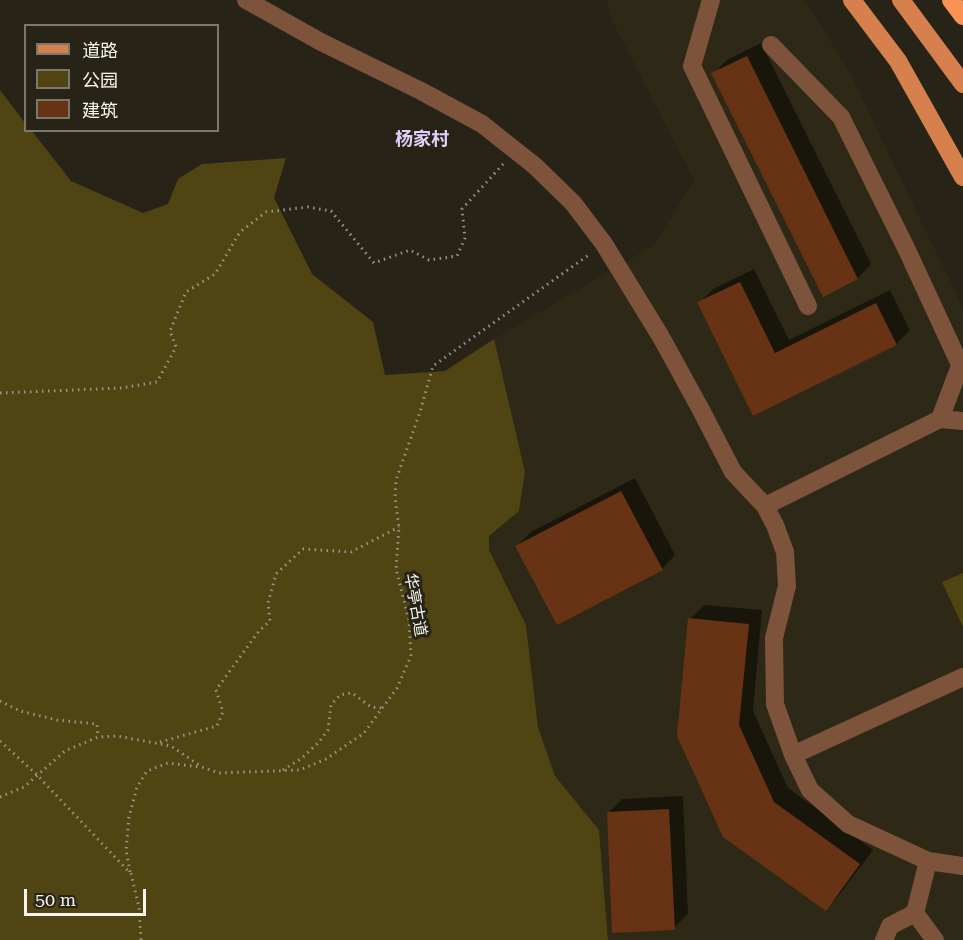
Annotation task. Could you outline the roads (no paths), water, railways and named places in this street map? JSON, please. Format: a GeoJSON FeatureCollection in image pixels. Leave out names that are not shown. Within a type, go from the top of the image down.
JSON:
{"type":"FeatureCollection","features":[{"type":"Feature","properties":{"kind":"highway"},"geometry":{"type":"LineString","coordinates":[[951,0],[963,16]]}},
{"type":"Feature","properties":{"kind":"main road"},"geometry":{"type":"LineString","coordinates":[[852,0],[898,61],[963,177]]}},
{"type":"Feature","properties":{"kind":"main road"},"geometry":{"type":"LineString","coordinates":[[901,0],[963,84]]}},
{"type":"Feature","properties":{"kind":"street"},"geometry":{"type":"LineString","coordinates":[[246,0],[321,42],[482,124],[535,166],[573,202],[608,250],[673,358],[732,472],[765,506],[785,552],[787,586],[774,638],[775,704],[793,755],[810,790],[848,824],[928,861],[963,866]]}},
{"type":"Feature","properties":{"kind":"street"},"geometry":{"type":"LineString","coordinates":[[711,0],[692,66],[808,306]]}},
{"type":"Feature","properties":{"kind":"street"},"geometry":{"type":"LineString","coordinates":[[771,45],[842,117],[962,367],[940,419]]}},
{"type":"Feature","properties":{"kind":"street"},"geometry":{"type":"LineString","coordinates":[[765,506],[940,419],[963,421]]}},
{"type":"Feature","properties":{"kind":"street"},"geometry":{"type":"LineString","coordinates":[[793,755],[963,677]]}},
{"type":"Feature","properties":{"kind":"street"},"geometry":{"type":"LineString","coordinates":[[884,940],[890,926],[915,913],[928,861]]}},
{"type":"Feature","properties":{"kind":"street"},"geometry":{"type":"LineString","coordinates":[[915,913],[936,940]]}},
{"type":"Feature","properties":{"kind":"district","name":"杨家村"},"geometry":{"type":"Point","coordinates":[422,140]}}]}
